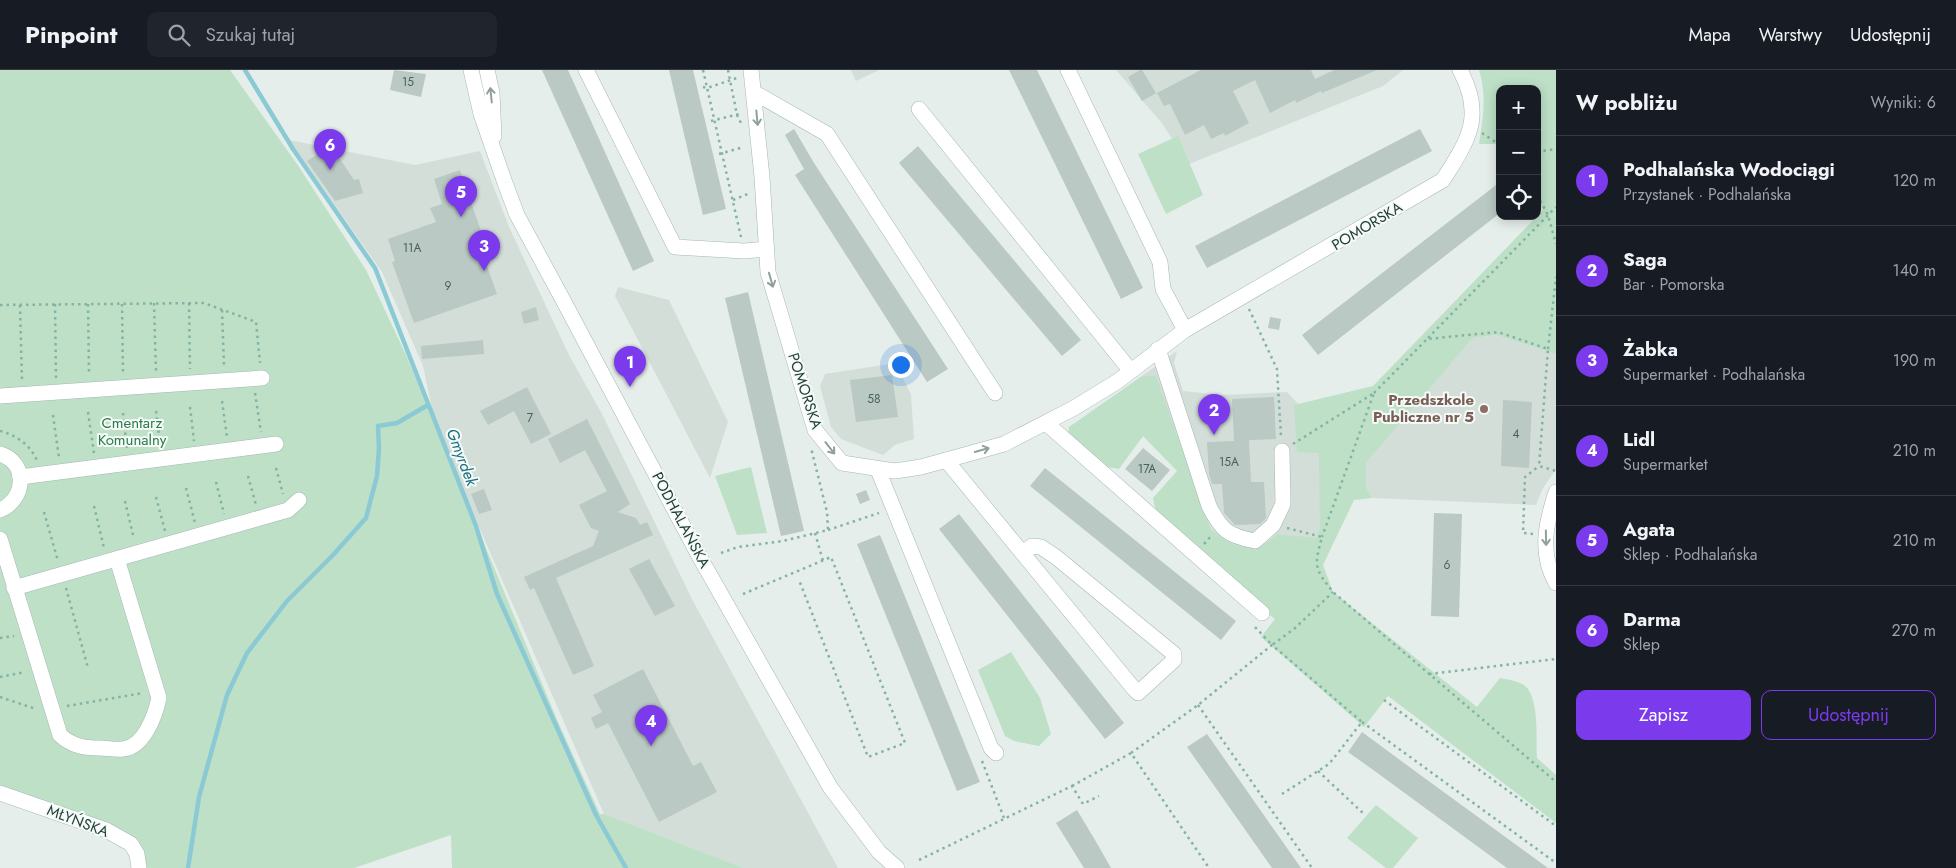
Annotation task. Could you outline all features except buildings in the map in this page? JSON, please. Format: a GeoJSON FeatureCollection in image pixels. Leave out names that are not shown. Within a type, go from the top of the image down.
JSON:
{"type":"FeatureCollection","features":[{"type":"Feature","properties":{"kind":"street","name":"PODHALAŃSKA"},"geometry":{"type":"LineString","coordinates":[[471,70],[481,114],[517,215],[698,554],[830,787],[879,852],[897,868]]}},
{"type":"Feature","properties":{"kind":"street","name":"PODHALAŃSKA"},"geometry":{"type":"LineString","coordinates":[[487,70],[492,93],[495,155]]}},
{"type":"Feature","properties":{"kind":"street"},"geometry":{"type":"LineString","coordinates":[[586,70],[675,246],[744,251],[766,249]]}},
{"type":"Feature","properties":{"kind":"street"},"geometry":{"type":"LineString","coordinates":[[1068,70],[1160,262],[1163,289],[1185,330]]}},
{"type":"Feature","properties":{"kind":"street","name":"POMORSKA"},"geometry":{"type":"LineString","coordinates":[[751,72],[755,93],[768,272],[815,430],[842,463],[878,470],[895,471],[946,460],[1004,444],[1046,423],[1118,382],[1130,370],[1185,330],[1316,256],[1443,180],[1466,143],[1472,126],[1471,90],[1460,70]]}},
{"type":"Feature","properties":{"kind":"street"},"geometry":{"type":"LineString","coordinates":[[755,93],[827,134],[995,392]]}},
{"type":"Feature","properties":{"kind":"street"},"geometry":{"type":"LineString","coordinates":[[919,109],[1130,370]]}},
{"type":"Feature","properties":{"kind":"street"},"geometry":{"type":"LineString","coordinates":[[1158,349],[1209,506],[1219,526],[1236,538],[1255,541],[1273,525],[1283,504],[1282,451]]}},
{"type":"Feature","properties":{"kind":"street"},"geometry":{"type":"LineString","coordinates":[[0,396],[258,378]]}},
{"type":"Feature","properties":{"kind":"street"},"geometry":{"type":"LineString","coordinates":[[1046,423],[1262,613]]}},
{"type":"Feature","properties":{"kind":"street"},"geometry":{"type":"LineString","coordinates":[[20,477],[269,445]]}},
{"type":"Feature","properties":{"kind":"street"},"geometry":{"type":"LineString","coordinates":[[0,454],[12,461],[20,477],[17,496],[10,504],[0,510]]}},
{"type":"Feature","properties":{"kind":"street"},"geometry":{"type":"LineString","coordinates":[[946,460],[1138,693],[1174,660],[1174,654],[1056,556],[1041,546],[1032,546],[1023,553]]}},
{"type":"Feature","properties":{"kind":"street"},"geometry":{"type":"LineString","coordinates":[[878,470],[991,748],[996,754]]}},
{"type":"Feature","properties":{"kind":"street"},"geometry":{"type":"LineString","coordinates":[[1556,492],[1544,535],[1547,560],[1556,583]]}},
{"type":"Feature","properties":{"kind":"street"},"geometry":{"type":"LineString","coordinates":[[14,588],[288,510],[299,500]]}},
{"type":"Feature","properties":{"kind":"street"},"geometry":{"type":"LineString","coordinates":[[0,539],[60,735],[69,743],[85,748],[124,750],[139,740],[154,718],[159,698],[112,560]]}},
{"type":"Feature","properties":{"kind":"street","name":"MŁYŃSKA"},"geometry":{"type":"LineString","coordinates":[[0,793],[114,835],[131,844],[137,854],[139,868]]}},
{"type":"Feature","properties":{"kind":"path"},"geometry":{"type":"LineString","coordinates":[[703,70],[705,88],[742,242]]}},
{"type":"Feature","properties":{"kind":"path"},"geometry":{"type":"LineString","coordinates":[[705,88],[751,72]]}},
{"type":"Feature","properties":{"kind":"path"},"geometry":{"type":"LineString","coordinates":[[713,122],[756,109]]}},
{"type":"Feature","properties":{"kind":"path"},"geometry":{"type":"LineString","coordinates":[[1472,126],[1496,141]]}},
{"type":"Feature","properties":{"kind":"path"},"geometry":{"type":"LineString","coordinates":[[721,155],[759,142]]}},
{"type":"Feature","properties":{"kind":"path"},"geometry":{"type":"LineString","coordinates":[[1541,151],[1556,149]]}},
{"type":"Feature","properties":{"kind":"path"},"geometry":{"type":"LineString","coordinates":[[1541,202],[1548,215],[1556,244]]}},
{"type":"Feature","properties":{"kind":"path"},"geometry":{"type":"LineString","coordinates":[[1243,296],[1263,343],[1277,369],[1282,451],[1374,393],[1556,207]]}},
{"type":"Feature","properties":{"kind":"path"},"geometry":{"type":"LineString","coordinates":[[1544,535],[1523,533],[1525,477],[1539,466],[1548,349],[1556,277]]}},
{"type":"Feature","properties":{"kind":"path"},"geometry":{"type":"LineString","coordinates":[[154,303],[156,386]]}},
{"type":"Feature","properties":{"kind":"path"},"geometry":{"type":"LineString","coordinates":[[189,303],[190,383]]}},
{"type":"Feature","properties":{"kind":"path"},"geometry":{"type":"LineString","coordinates":[[0,305],[204,303],[256,322],[258,378],[269,445]]}},
{"type":"Feature","properties":{"kind":"path"},"geometry":{"type":"LineString","coordinates":[[55,304],[56,392]]}},
{"type":"Feature","properties":{"kind":"path"},"geometry":{"type":"LineString","coordinates":[[88,304],[90,390]]}},
{"type":"Feature","properties":{"kind":"path"},"geometry":{"type":"LineString","coordinates":[[122,304],[123,388]]}},
{"type":"Feature","properties":{"kind":"path"},"geometry":{"type":"LineString","coordinates":[[20,305],[22,395]]}},
{"type":"Feature","properties":{"kind":"path"},"geometry":{"type":"LineString","coordinates":[[222,310],[224,381]]}},
{"type":"Feature","properties":{"kind":"path"},"geometry":{"type":"LineString","coordinates":[[1427,339],[1498,332],[1548,349]]}},
{"type":"Feature","properties":{"kind":"path"},"geometry":{"type":"LineString","coordinates":[[1374,393],[1315,560],[1320,576],[1333,592],[1556,782]]}},
{"type":"Feature","properties":{"kind":"path"},"geometry":{"type":"LineString","coordinates":[[222,401],[229,451]]}},
{"type":"Feature","properties":{"kind":"path"},"geometry":{"type":"LineString","coordinates":[[190,408],[196,455]]}},
{"type":"Feature","properties":{"kind":"path"},"geometry":{"type":"LineString","coordinates":[[156,411],[162,460]]}},
{"type":"Feature","properties":{"kind":"path"},"geometry":{"type":"LineString","coordinates":[[88,412],[96,468]]}},
{"type":"Feature","properties":{"kind":"path"},"geometry":{"type":"LineString","coordinates":[[123,413],[129,464]]}},
{"type":"Feature","properties":{"kind":"path"},"geometry":{"type":"LineString","coordinates":[[53,415],[61,472]]}},
{"type":"Feature","properties":{"kind":"path"},"geometry":{"type":"LineString","coordinates":[[0,431],[11,434],[25,443],[35,456],[42,474]]}},
{"type":"Feature","properties":{"kind":"path"},"geometry":{"type":"LineString","coordinates":[[810,444],[827,512],[828,530]]}},
{"type":"Feature","properties":{"kind":"path"},"geometry":{"type":"LineString","coordinates":[[1539,466],[1556,471]]}},
{"type":"Feature","properties":{"kind":"path"},"geometry":{"type":"LineString","coordinates":[[276,468],[288,510]]}},
{"type":"Feature","properties":{"kind":"path"},"geometry":{"type":"LineString","coordinates":[[248,476],[259,518]]}},
{"type":"Feature","properties":{"kind":"path"},"geometry":{"type":"LineString","coordinates":[[216,482],[228,527]]}},
{"type":"Feature","properties":{"kind":"path"},"geometry":{"type":"LineString","coordinates":[[186,488],[198,536]]}},
{"type":"Feature","properties":{"kind":"path"},"geometry":{"type":"LineString","coordinates":[[156,497],[169,544]]}},
{"type":"Feature","properties":{"kind":"path"},"geometry":{"type":"LineString","coordinates":[[125,501],[138,553]]}},
{"type":"Feature","properties":{"kind":"path"},"geometry":{"type":"LineString","coordinates":[[94,506],[112,560]]}},
{"type":"Feature","properties":{"kind":"path"},"geometry":{"type":"LineString","coordinates":[[721,553],[738,547],[783,541],[828,530],[893,508]]}},
{"type":"Feature","properties":{"kind":"path"},"geometry":{"type":"LineString","coordinates":[[1273,525],[1322,537]]}},
{"type":"Feature","properties":{"kind":"path"},"geometry":{"type":"LineString","coordinates":[[1196,554],[1219,526]]}},
{"type":"Feature","properties":{"kind":"path"},"geometry":{"type":"LineString","coordinates":[[815,533],[823,561]]}},
{"type":"Feature","properties":{"kind":"path"},"geometry":{"type":"LineString","coordinates":[[743,594],[831,557],[905,743],[868,757],[799,580]]}},
{"type":"Feature","properties":{"kind":"path"},"geometry":{"type":"LineString","coordinates":[[919,860],[1072,786],[1131,753],[1198,705],[1294,629],[1333,592]]}},
{"type":"Feature","properties":{"kind":"path"},"geometry":{"type":"LineString","coordinates":[[1262,613],[1253,625],[1272,645],[1362,722],[1556,863]]}},
{"type":"Feature","properties":{"kind":"path"},"geometry":{"type":"LineString","coordinates":[[1429,674],[1556,659]]}},
{"type":"Feature","properties":{"kind":"path"},"geometry":{"type":"LineString","coordinates":[[0,677],[40,668]]}},
{"type":"Feature","properties":{"kind":"path"},"geometry":{"type":"LineString","coordinates":[[0,697],[54,712],[157,691]]}},
{"type":"Feature","properties":{"kind":"path"},"geometry":{"type":"LineString","coordinates":[[1384,700],[1556,826]]}},
{"type":"Feature","properties":{"kind":"path"},"geometry":{"type":"LineString","coordinates":[[1198,705],[1312,868]]}},
{"type":"Feature","properties":{"kind":"path"},"geometry":{"type":"LineString","coordinates":[[1282,794],[1329,764],[1362,722]]}},
{"type":"Feature","properties":{"kind":"path"},"geometry":{"type":"LineString","coordinates":[[1131,753],[1209,868]]}},
{"type":"Feature","properties":{"kind":"path"},"geometry":{"type":"LineString","coordinates":[[1318,771],[1365,815]]}},
{"type":"Feature","properties":{"kind":"path"},"geometry":{"type":"LineString","coordinates":[[992,786],[1004,818]]}},
{"type":"Feature","properties":{"kind":"path"},"geometry":{"type":"LineString","coordinates":[[1072,786],[1083,804],[1099,796]]}},
{"type":"Feature","properties":{"kind":"shaded area"},"geometry":{"type":"Polygon","coordinates":[[[851,70],[879,70],[856,81],[851,70]]]}},
{"type":"Feature","properties":{"kind":"shaded area"},"geometry":{"type":"Polygon","coordinates":[[[1116,70],[1403,70],[1383,86],[1189,164],[1161,122],[1116,70]]]}},
{"type":"Feature","properties":{"kind":"shaded area"},"geometry":{"type":"Polygon","coordinates":[[[289,140],[415,165],[480,151],[509,227],[569,355],[602,414],[692,599],[838,868],[742,868],[604,814],[449,458],[435,423],[423,366],[382,272],[289,140]]]}},
{"type":"Feature","properties":{"kind":"shaded area"},"geometry":{"type":"Polygon","coordinates":[[[618,287],[669,300],[728,422],[710,478],[615,296],[618,287]]]}},
{"type":"Feature","properties":{"kind":"shaded area","name":"Przedszkole Publiczne nr 5"},"geometry":{"type":"Polygon","coordinates":[[[1496,335],[1556,354],[1556,469],[1543,488],[1536,505],[1372,498],[1366,487],[1366,463],[1473,338],[1496,335]]]}},
{"type":"Feature","properties":{"kind":"shaded area"},"geometry":{"type":"Polygon","coordinates":[[[1177,351],[1174,363],[1183,391],[1222,395],[1287,392],[1301,407],[1323,450],[1320,527],[1316,539],[1277,534],[1258,547],[1243,548],[1219,536],[1211,528],[1156,377],[1142,376],[1177,351]]]}},
{"type":"Feature","properties":{"kind":"shaded area"},"geometry":{"type":"Polygon","coordinates":[[[896,363],[911,395],[914,439],[895,445],[883,455],[841,439],[831,427],[820,386],[825,374],[896,363]]]}},
{"type":"Feature","properties":{"kind":"green space","name":"Cmentarz Komunalny"},"geometry":{"type":"Polygon","coordinates":[[[0,70],[230,70],[297,164],[366,270],[406,355],[558,722],[600,814],[743,868],[452,868],[451,835],[354,868],[135,868],[134,859],[123,846],[105,836],[0,799],[0,70]]]}},
{"type":"Feature","properties":{"kind":"green space"},"geometry":{"type":"Polygon","coordinates":[[[1479,70],[1556,70],[1556,354],[1496,335],[1473,338],[1366,463],[1366,487],[1372,498],[1354,500],[1323,565],[1333,592],[1477,707],[1500,678],[1519,683],[1528,689],[1534,704],[1537,758],[1556,775],[1556,823],[1388,696],[1364,727],[1261,637],[1275,619],[1158,523],[1153,498],[1177,471],[1143,436],[1119,469],[1095,465],[1067,441],[1069,427],[1142,376],[1156,376],[1211,529],[1238,546],[1251,548],[1265,544],[1277,534],[1316,538],[1320,527],[1319,453],[1297,452],[1294,405],[1373,386],[1533,220],[1541,220],[1541,212],[1543,210],[1541,205],[1541,85],[1496,85],[1496,144],[1479,144],[1484,98],[1479,70]]]}},
{"type":"Feature","properties":{"kind":"green space"},"geometry":{"type":"Polygon","coordinates":[[[1178,136],[1203,195],[1166,214],[1138,154],[1178,136]]]}},
{"type":"Feature","properties":{"kind":"green space"},"geometry":{"type":"Polygon","coordinates":[[[751,467],[767,533],[737,535],[715,476],[751,467]]]}},
{"type":"Feature","properties":{"kind":"green space"},"geometry":{"type":"Polygon","coordinates":[[[1011,652],[1040,698],[1051,734],[1039,746],[1014,741],[1005,736],[978,670],[1011,652]]]}},
{"type":"Feature","properties":{"kind":"green space"},"geometry":{"type":"Polygon","coordinates":[[[1376,805],[1418,838],[1393,868],[1386,868],[1347,838],[1376,805]]]}},
{"type":"Feature","properties":{"kind":"waterway","name":"Gmyrdek"},"geometry":{"type":"LineString","coordinates":[[245,70],[293,149],[375,268],[476,526],[497,594],[596,815],[626,868]]}},
{"type":"Feature","properties":{"kind":"waterway"},"geometry":{"type":"LineString","coordinates":[[188,868],[199,797],[227,695],[247,653],[287,601],[333,555],[366,518],[377,476],[378,426],[397,423],[428,405]]}},
{"type":"Feature","properties":{"kind":"place","name":"Darma"},"geometry":{"type":"Point","coordinates":[330,170]}},
{"type":"Feature","properties":{"kind":"place","name":"Agata"},"geometry":{"type":"Point","coordinates":[461,217]}},
{"type":"Feature","properties":{"kind":"place","name":"Żabka"},"geometry":{"type":"Point","coordinates":[484,271]}},
{"type":"Feature","properties":{"kind":"place","name":"Podhalańska Wodociągi"},"geometry":{"type":"Point","coordinates":[630,387]}},
{"type":"Feature","properties":{"kind":"place","name":"Przedszkole Publiczne nr 5"},"geometry":{"type":"Point","coordinates":[1484,409]}},
{"type":"Feature","properties":{"kind":"place","name":"Saga"},"geometry":{"type":"Point","coordinates":[1214,435]}},
{"type":"Feature","properties":{"kind":"place","name":"Lidl"},"geometry":{"type":"Point","coordinates":[651,746]}}]}
